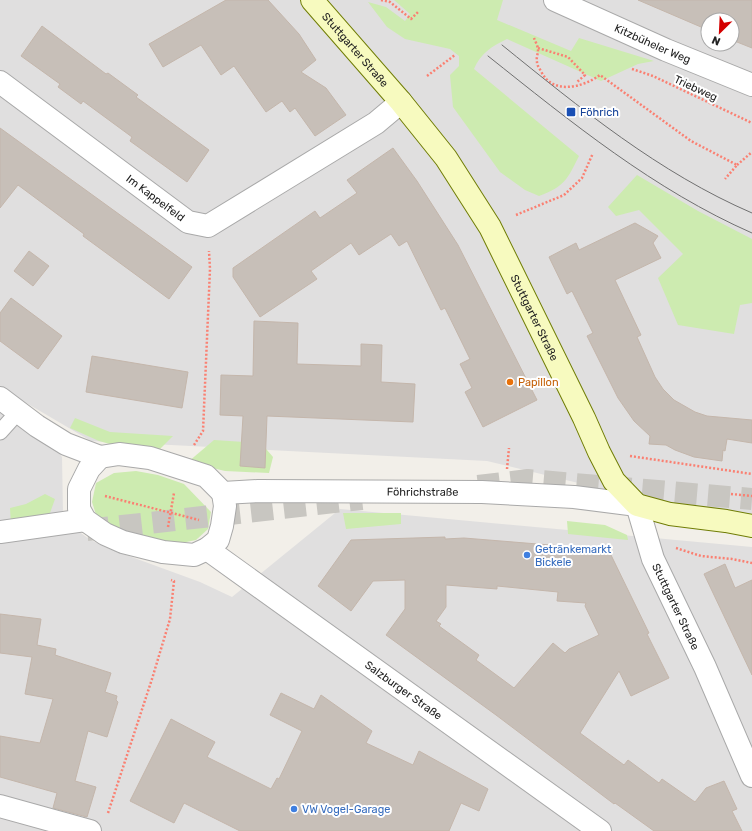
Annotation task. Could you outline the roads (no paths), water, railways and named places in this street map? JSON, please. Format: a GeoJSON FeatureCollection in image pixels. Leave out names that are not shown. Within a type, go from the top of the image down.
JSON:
{"type":"FeatureCollection","features":[{"type":"Feature","properties":{"kind":"main road","name":"Stuttgarter Straße"},"geometry":{"type":"LineString","coordinates":[[312,0],[446,158],[490,227],[554,355],[614,481],[637,505]]}},
{"type":"Feature","properties":{"kind":"main road","name":"Föhrichstraße"},"geometry":{"type":"LineString","coordinates":[[637,505],[670,514],[752,526]]}},
{"type":"Feature","properties":{"kind":"street","name":"Kitzbüheler Weg"},"geometry":{"type":"LineString","coordinates":[[555,0],[666,50],[752,85]]}},
{"type":"Feature","properties":{"kind":"street","name":"Im Kappelfeld"},"geometry":{"type":"LineString","coordinates":[[0,82],[188,222],[208,226],[376,122],[400,102]]}},
{"type":"Feature","properties":{"kind":"street"},"geometry":{"type":"LineString","coordinates":[[0,398],[37,426],[66,444],[100,457],[119,454],[150,458],[206,476],[222,493],[225,506],[218,540],[207,549],[194,555],[163,552],[123,542],[105,534],[85,520],[78,509],[79,489],[89,469],[100,457]]}},
{"type":"Feature","properties":{"kind":"street","name":"Föhrichstraße"},"geometry":{"type":"LineString","coordinates":[[222,493],[258,490],[482,492],[574,497],[637,505]]}},
{"type":"Feature","properties":{"kind":"street","name":"Stuttgarter Straße"},"geometry":{"type":"LineString","coordinates":[[637,505],[653,559],[705,667],[752,776]]}},
{"type":"Feature","properties":{"kind":"street"},"geometry":{"type":"LineString","coordinates":[[0,532],[85,520]]}},
{"type":"Feature","properties":{"kind":"street","name":"Salzburger Straße"},"geometry":{"type":"LineString","coordinates":[[207,549],[600,831]]}},
{"type":"Feature","properties":{"kind":"street"},"geometry":{"type":"LineString","coordinates":[[0,806],[90,831]]}},
{"type":"Feature","properties":{"kind":"lane"},"geometry":{"type":"LineString","coordinates":[[0,432],[18,412]]}},
{"type":"Feature","properties":{"kind":"tunnel"},"geometry":{"type":"LineString","coordinates":[[478,486],[528,480],[752,499]]}},
{"type":"Feature","properties":{"kind":"tunnel"},"geometry":{"type":"LineString","coordinates":[[87,530],[362,499]]}},
{"type":"Feature","properties":{"kind":"tram line"},"geometry":{"type":"LineString","coordinates":[[502,45],[621,138],[685,179],[752,213]]}},
{"type":"Feature","properties":{"kind":"tram line"},"geometry":{"type":"LineString","coordinates":[[488,56],[582,130],[647,176],[716,216],[752,233]]}},
{"type":"Feature","properties":{"kind":"place","name":"Föhrich"},"geometry":{"type":"Point","coordinates":[571,112]}},
{"type":"Feature","properties":{"kind":"place","name":"Papillon"},"geometry":{"type":"Point","coordinates":[510,382]}},
{"type":"Feature","properties":{"kind":"place","name":"Getränkemarkt Bickele"},"geometry":{"type":"Point","coordinates":[527,555]}},
{"type":"Feature","properties":{"kind":"place","name":"VW Vogel-Garage"},"geometry":{"type":"Point","coordinates":[294,809]}}]}
